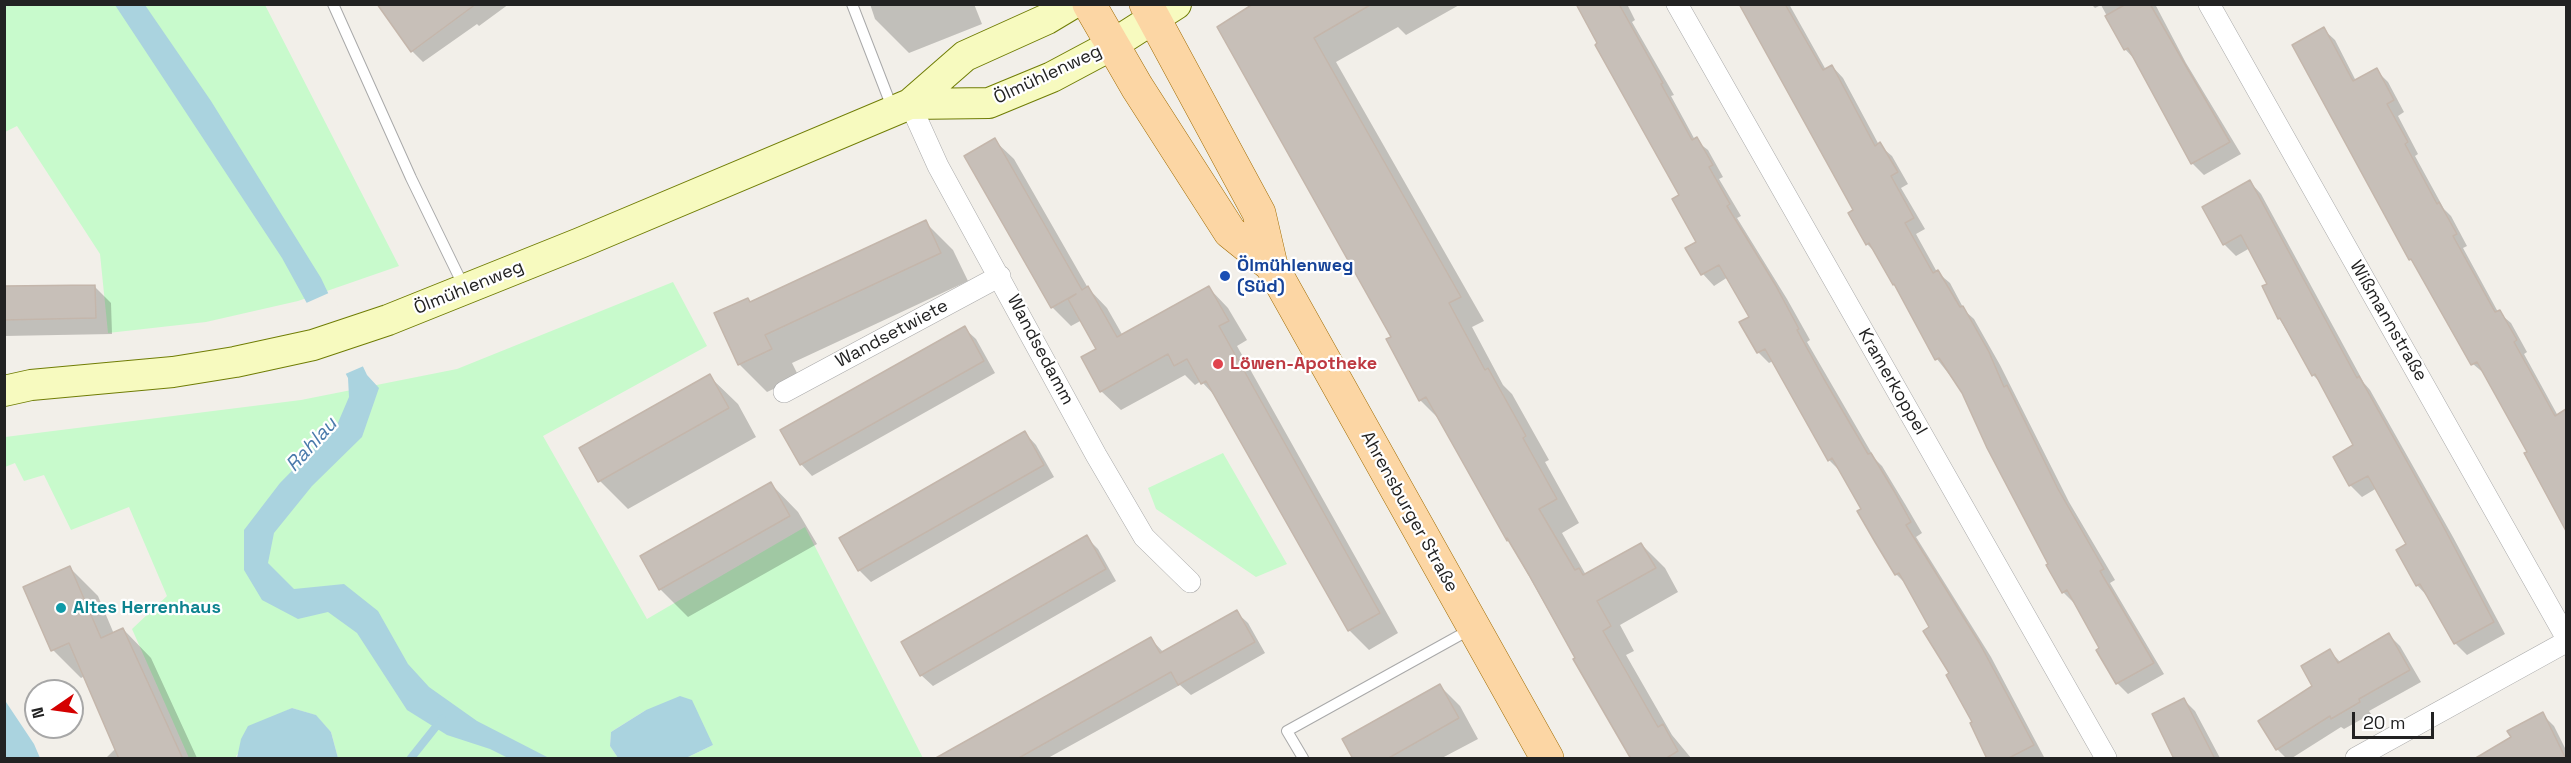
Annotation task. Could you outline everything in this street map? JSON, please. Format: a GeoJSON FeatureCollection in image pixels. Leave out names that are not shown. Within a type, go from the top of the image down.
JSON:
{"type":"FeatureCollection","features":[{"type":"Feature","properties":{"kind":"main road","name":"Ölmühlenweg"},"geometry":{"type":"LineString","coordinates":[[4,391],[31,385],[173,372],[235,362],[313,345],[359,331],[465,290],[901,107],[965,56],[1047,19],[1072,4]]}},
{"type":"Feature","properties":{"kind":"main road","name":"Ahrensburger Straße"},"geometry":{"type":"LineString","coordinates":[[1089,4],[1112,45],[1230,232],[1271,265]]}},
{"type":"Feature","properties":{"kind":"main road","name":"Ölmühlenweg"},"geometry":{"type":"LineString","coordinates":[[901,107],[989,103],[1052,77],[1112,45],[1159,9]]}},
{"type":"Feature","properties":{"kind":"main road","name":"Ahrensburger Straße"},"geometry":{"type":"LineString","coordinates":[[1159,9],[1259,213],[1271,265],[1547,759]]}},
{"type":"Feature","properties":{"kind":"street","name":"Kramerkoppel"},"geometry":{"type":"LineString","coordinates":[[1677,4],[2106,759]]}},
{"type":"Feature","properties":{"kind":"street","name":"Wißmannstraße"},"geometry":{"type":"LineString","coordinates":[[2209,4],[2566,637]]}},
{"type":"Feature","properties":{"kind":"street","name":"Wandsedamm"},"geometry":{"type":"LineString","coordinates":[[901,107],[934,159],[1096,455],[1144,537],[1190,582]]}},
{"type":"Feature","properties":{"kind":"street","name":"Wandsetwiete"},"geometry":{"type":"LineString","coordinates":[[784,392],[999,276]]}},
{"type":"Feature","properties":{"kind":"street"},"geometry":{"type":"LineString","coordinates":[[2356,759],[2566,642]]}},
{"type":"Feature","properties":{"kind":"lane"},"geometry":{"type":"LineString","coordinates":[[333,4],[411,178],[465,290]]}},
{"type":"Feature","properties":{"kind":"lane"},"geometry":{"type":"LineString","coordinates":[[852,4],[901,107]]}},
{"type":"Feature","properties":{"kind":"lane"},"geometry":{"type":"LineString","coordinates":[[1303,759],[1287,731],[1474,627]]}},
{"type":"Feature","properties":{"kind":"green space"},"geometry":{"type":"Polygon","coordinates":[[[5,5],[265,5],[399,266],[298,301],[206,322],[108,333],[100,254],[17,126],[5,132],[5,5]]]}},
{"type":"Feature","properties":{"kind":"green space"},"geometry":{"type":"Polygon","coordinates":[[[673,282],[707,346],[543,436],[647,619],[805,527],[923,758],[686,758],[713,745],[646,710],[611,732],[610,746],[618,758],[338,758],[331,732],[315,715],[292,708],[272,718],[236,756],[237,758],[189,758],[132,629],[167,596],[129,507],[71,530],[44,475],[24,481],[15,463],[5,467],[5,437],[301,400],[457,369],[673,282]]]}},
{"type":"Feature","properties":{"kind":"green space"},"geometry":{"type":"Polygon","coordinates":[[[1223,453],[1287,564],[1256,577],[1156,509],[1148,488],[1223,453]]]}},
{"type":"Feature","properties":{"kind":"water"},"geometry":{"type":"Polygon","coordinates":[[[115,5],[145,5],[211,101],[321,278],[367,375],[379,388],[362,437],[312,486],[274,533],[268,563],[294,589],[344,584],[378,611],[408,664],[429,687],[477,721],[549,758],[508,758],[490,749],[447,735],[407,710],[357,633],[328,612],[298,619],[262,600],[244,570],[244,530],[280,483],[337,425],[349,397],[348,378],[282,258],[115,5]]]}},
{"type":"Feature","properties":{"kind":"water"},"geometry":{"type":"Polygon","coordinates":[[[680,696],[692,700],[713,745],[686,758],[618,758],[610,746],[611,732],[646,710],[680,696]]]}},
{"type":"Feature","properties":{"kind":"water"},"geometry":{"type":"Polygon","coordinates":[[[4,699],[24,729],[24,739],[31,739],[40,758],[5,758],[4,699]]]}},
{"type":"Feature","properties":{"kind":"water"},"geometry":{"type":"Polygon","coordinates":[[[292,708],[316,715],[331,732],[338,758],[237,758],[241,739],[248,726],[292,708]]]}},
{"type":"Feature","properties":{"kind":"pier"},"geometry":{"type":"Polygon","coordinates":[[[331,292],[366,365],[343,375],[304,304],[331,292]]]}},
{"type":"Feature","properties":{"kind":"building"},"geometry":{"type":"Polygon","coordinates":[[[377,4],[476,4],[411,52],[377,4]]]}},
{"type":"Feature","properties":{"kind":"building"},"geometry":{"type":"Polygon","coordinates":[[[1253,4],[1372,4],[1314,38],[1461,297],[1449,303],[1485,370],[1488,368],[1526,436],[1523,438],[1557,499],[1539,509],[1575,570],[1579,568],[1583,575],[1641,543],[1656,568],[1597,601],[1611,626],[1603,631],[1658,727],[1663,724],[1678,751],[1665,759],[1631,759],[1573,659],[1575,658],[1529,575],[1507,538],[1507,541],[1426,397],[1419,401],[1386,339],[1391,337],[1217,27],[1253,4]]]}},
{"type":"Feature","properties":{"kind":"building"},"geometry":{"type":"Polygon","coordinates":[[[1576,4],[1619,4],[1692,140],[1697,137],[1713,165],[1709,167],[1730,204],[1727,206],[1776,286],[1824,379],[1868,454],[1871,453],[1894,491],[1911,522],[1906,525],[1980,644],[2034,745],[2007,759],[1987,759],[1970,723],[1972,722],[1946,675],[1949,673],[1923,631],[1929,627],[1899,573],[1895,575],[1875,542],[1857,511],[1861,509],[1832,458],[1828,461],[1765,349],[1757,353],[1739,322],[1749,317],[1719,265],[1701,275],[1685,248],[1696,242],[1672,199],[1679,195],[1595,45],[1597,43],[1576,4]]]}},
{"type":"Feature","properties":{"kind":"building"},"geometry":{"type":"Polygon","coordinates":[[[1739,4],[1785,4],[1823,70],[1832,65],[1875,146],[1880,142],[1898,172],[1891,176],[1914,218],[1905,223],[1933,273],[1938,270],[1960,307],[1963,306],[1989,352],[2004,387],[2007,385],[2058,489],[2104,569],[2100,571],[2154,663],[2116,684],[2096,650],[2099,648],[2067,590],[2062,593],[2046,565],[2048,564],[1987,448],[1962,393],[1939,358],[1935,360],[1894,284],[1869,243],[1866,245],[1848,213],[1853,210],[1739,4]]]}},
{"type":"Feature","properties":{"kind":"building"},"geometry":{"type":"Polygon","coordinates":[[[2126,4],[2150,4],[2230,142],[2191,164],[2128,48],[2124,50],[2105,16],[2126,4]]]}},
{"type":"Feature","properties":{"kind":"building"},"geometry":{"type":"Polygon","coordinates":[[[2324,27],[2353,81],[2377,68],[2394,100],[2387,104],[2408,142],[2405,144],[2437,204],[2439,202],[2457,234],[2453,236],[2495,312],[2500,310],[2517,340],[2514,342],[2555,416],[2566,409],[2566,531],[2524,453],[2527,452],[2477,362],[2471,365],[2411,259],[2409,260],[2292,45],[2324,27]]]}},
{"type":"Feature","properties":{"kind":"building"},"geometry":{"type":"Polygon","coordinates":[[[995,138],[1082,290],[1088,286],[1117,337],[1209,286],[1229,321],[1219,326],[1380,613],[1348,631],[1206,381],[1201,384],[1187,359],[1174,366],[1168,354],[1100,392],[1081,357],[1096,349],[1068,299],[1076,294],[1051,308],[964,156],[995,138]]]}},
{"type":"Feature","properties":{"kind":"building"},"geometry":{"type":"Polygon","coordinates":[[[2250,180],[2357,378],[2359,376],[2494,622],[2454,644],[2420,584],[2416,586],[2396,550],[2406,544],[2368,476],[2349,486],[2333,457],[2353,445],[2315,374],[2312,376],[2280,318],[2278,319],[2262,286],[2267,284],[2241,235],[2223,245],[2202,207],[2250,180]]]}},
{"type":"Feature","properties":{"kind":"building"},"geometry":{"type":"Polygon","coordinates":[[[926,220],[941,253],[765,335],[772,349],[738,365],[714,313],[748,298],[750,302],[926,220]]]}},
{"type":"Feature","properties":{"kind":"building"},"geometry":{"type":"Polygon","coordinates":[[[95,285],[96,318],[4,320],[4,286],[95,285]]]}},
{"type":"Feature","properties":{"kind":"building"},"geometry":{"type":"Polygon","coordinates":[[[965,326],[984,361],[800,465],[780,430],[965,326]]]}},
{"type":"Feature","properties":{"kind":"building"},"geometry":{"type":"Polygon","coordinates":[[[710,374],[729,408],[598,482],[579,448],[710,374]]]}},
{"type":"Feature","properties":{"kind":"building"},"geometry":{"type":"Polygon","coordinates":[[[1025,431],[1044,465],[858,571],[839,538],[1025,431]]]}},
{"type":"Feature","properties":{"kind":"building"},"geometry":{"type":"Polygon","coordinates":[[[771,482],[790,516],[659,590],[640,556],[771,482]]]}},
{"type":"Feature","properties":{"kind":"building"},"geometry":{"type":"Polygon","coordinates":[[[1087,535],[1106,569],[920,676],[901,642],[1087,535]]]}},
{"type":"Feature","properties":{"kind":"building"},"geometry":{"type":"Polygon","coordinates":[[[70,566],[101,638],[123,628],[183,759],[119,759],[69,643],[51,651],[23,587],[70,566]]]}},
{"type":"Feature","properties":{"kind":"building"},"geometry":{"type":"Polygon","coordinates":[[[1237,610],[1255,642],[1178,685],[1171,672],[1017,759],[934,759],[1151,637],[1160,653],[1237,610]]]}},
{"type":"Feature","properties":{"kind":"building"},"geometry":{"type":"Polygon","coordinates":[[[2389,633],[2410,670],[2359,699],[2360,702],[2331,719],[2330,716],[2276,750],[2258,721],[2312,686],[2301,666],[2330,649],[2338,663],[2389,633]]]}},
{"type":"Feature","properties":{"kind":"building"},"geometry":{"type":"Polygon","coordinates":[[[1440,684],[1459,718],[1387,759],[1353,759],[1342,739],[1440,684]]]}},
{"type":"Feature","properties":{"kind":"building"},"geometry":{"type":"Polygon","coordinates":[[[2184,698],[2215,759],[2174,759],[2152,714],[2184,698]]]}},
{"type":"Feature","properties":{"kind":"building"},"geometry":{"type":"Polygon","coordinates":[[[2543,712],[2566,759],[2474,759],[2511,737],[2507,731],[2543,712]]]}},
{"type":"Feature","properties":{"kind":"waterway"},"geometry":{"type":"LineString","coordinates":[[411,758],[442,719]]}},
{"type":"Feature","properties":{"kind":"place","name":"Ölmühlenweg (Süd)"},"geometry":{"type":"Point","coordinates":[1225,276]}},
{"type":"Feature","properties":{"kind":"place","name":"Löwen-Apotheke"},"geometry":{"type":"Point","coordinates":[1218,364]}},
{"type":"Feature","properties":{"kind":"place","name":"Altes Herrenhaus"},"geometry":{"type":"Point","coordinates":[61,608]}},
{"type":"Feature","properties":{"kind":"water label","name":"Rahlau"},"geometry":{"type":"Point","coordinates":[312,445]}}]}
